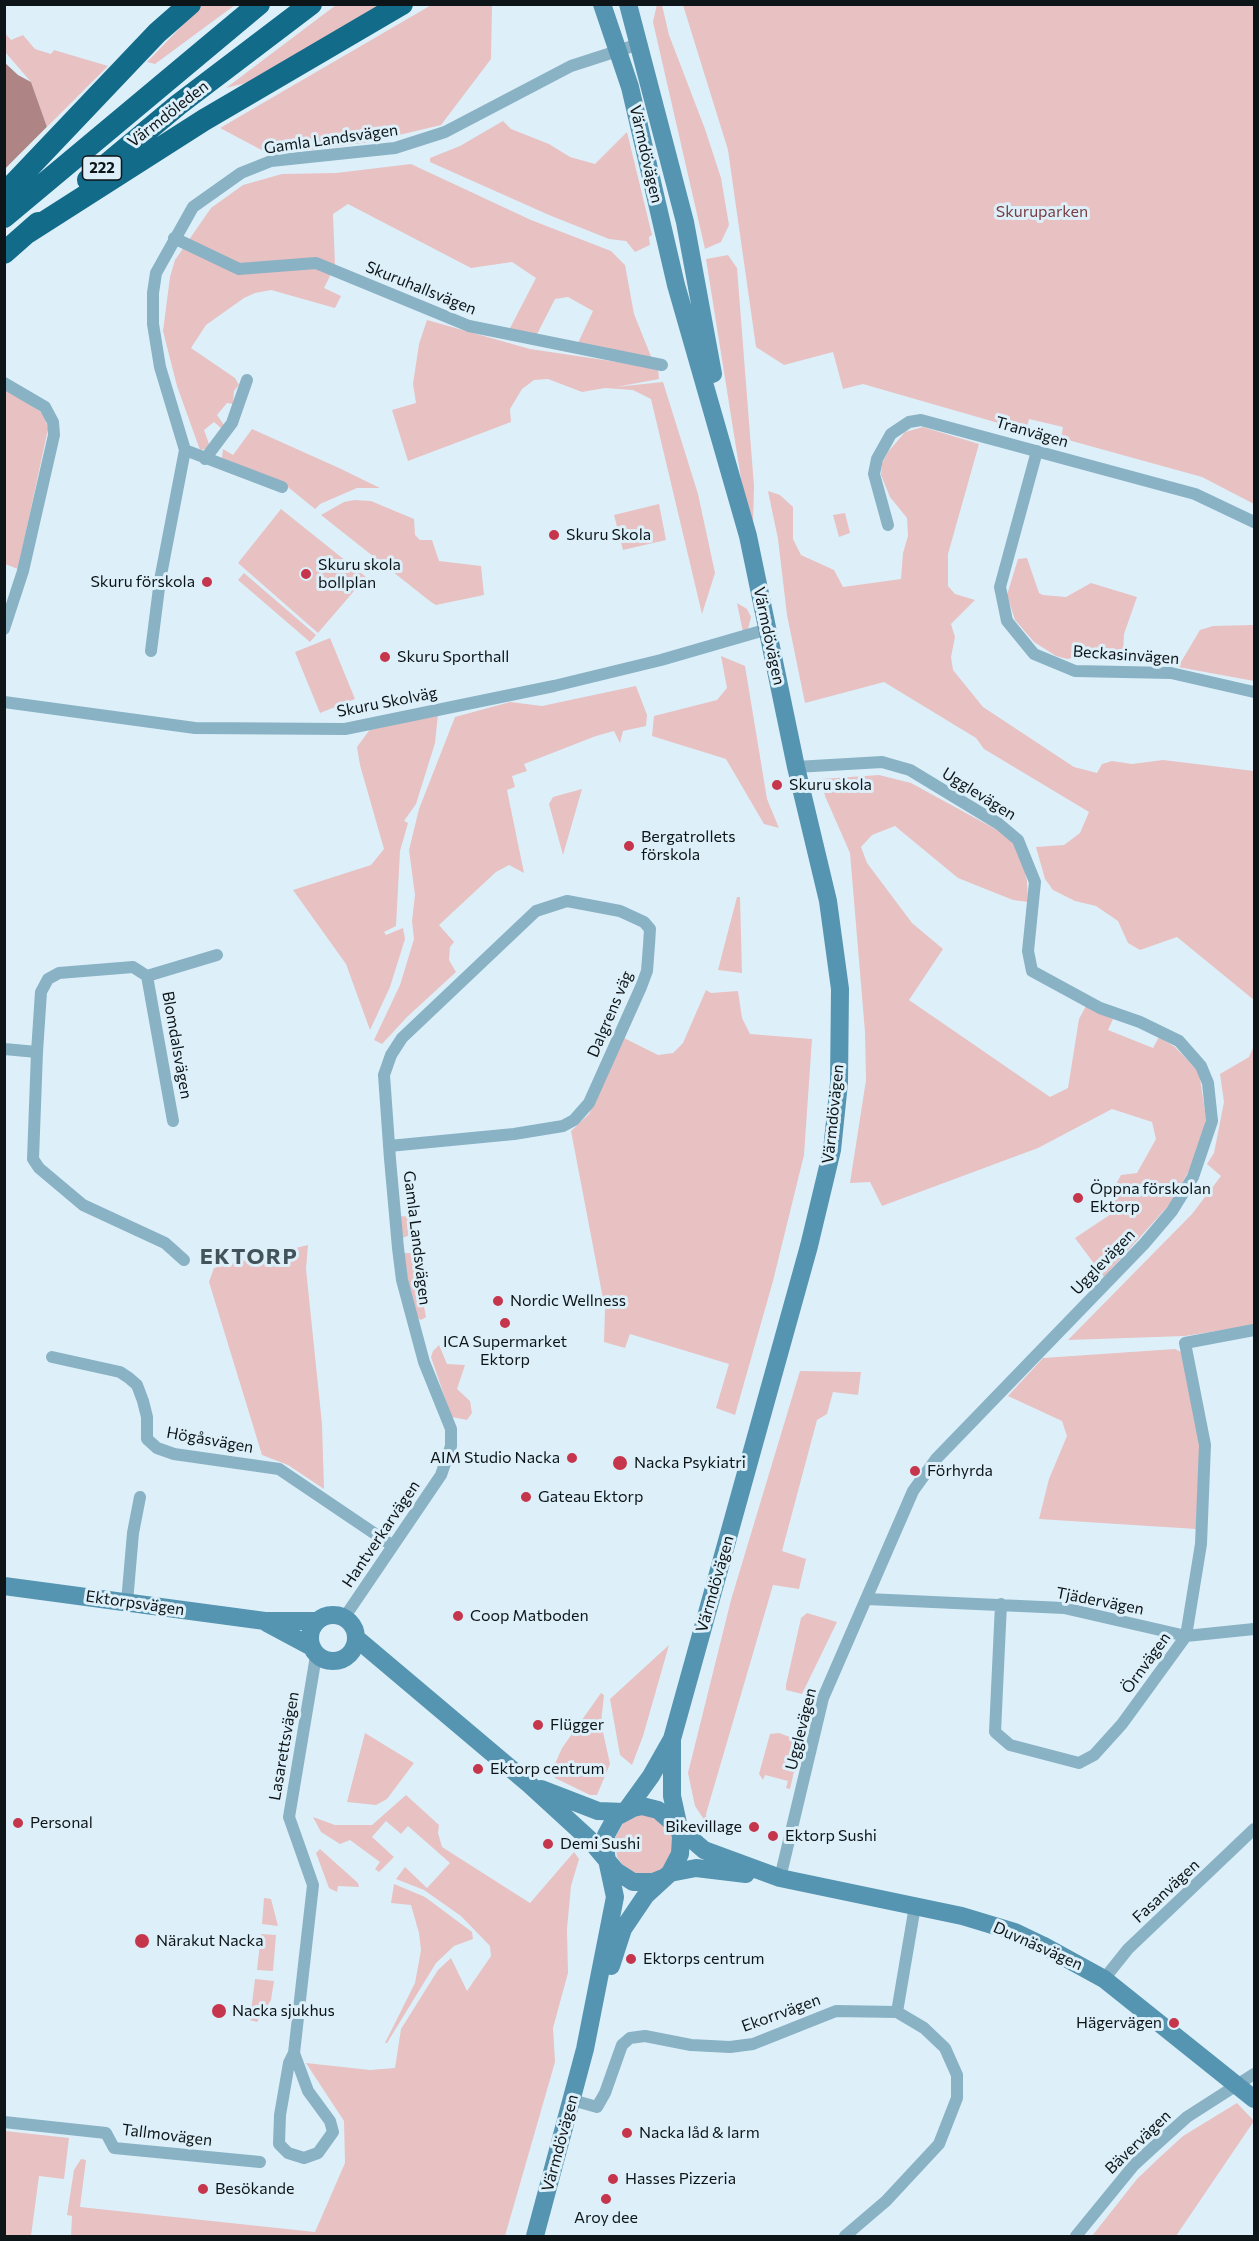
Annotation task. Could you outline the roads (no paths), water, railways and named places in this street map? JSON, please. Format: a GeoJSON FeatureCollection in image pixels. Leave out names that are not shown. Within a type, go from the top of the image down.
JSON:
{"type":"FeatureCollection","features":[{"type":"Feature","properties":{"kind":"highway"},"geometry":{"type":"LineString","coordinates":[[4,194],[157,33],[190,4]]}},
{"type":"Feature","properties":{"kind":"highway","name":"Värmdöleden"},"geometry":{"type":"LineString","coordinates":[[5,217],[259,4]]}},
{"type":"Feature","properties":{"kind":"highway","name":"Värmdöleden"},"geometry":{"type":"LineString","coordinates":[[4,253],[178,105],[311,4]]}},
{"type":"Feature","properties":{"kind":"highway"},"geometry":{"type":"LineString","coordinates":[[27,232],[204,120],[402,4]]}},
{"type":"Feature","properties":{"kind":"main road","name":"Värmdövägen"},"geometry":{"type":"LineString","coordinates":[[602,4],[630,87],[676,285],[733,478]]}},
{"type":"Feature","properties":{"kind":"main road","name":"Värmdövägen"},"geometry":{"type":"LineString","coordinates":[[535,2236],[585,2049],[615,1897],[606,1855],[606,1835],[616,1817],[625,1812],[651,1776],[672,1739],[809,1246],[832,1150],[839,1083],[840,989],[828,901],[796,767],[768,629],[733,478],[685,222],[628,4]]}},
{"type":"Feature","properties":{"kind":"main road","name":"Ektorpsvägen"},"geometry":{"type":"LineString","coordinates":[[4,1586],[265,1621],[317,1621]]}},
{"type":"Feature","properties":{"kind":"main road"},"geometry":{"type":"LineString","coordinates":[[356,1638],[351,1653],[345,1658],[330,1662],[313,1651],[311,1629],[317,1621],[335,1615],[344,1618],[351,1623],[356,1638],[529,1784],[589,1839],[616,1871],[633,1882],[643,1883],[666,1875]]}},
{"type":"Feature","properties":{"kind":"main road","name":"Ektorpsvägen"},"geometry":{"type":"LineString","coordinates":[[265,1621],[313,1651]]}},
{"type":"Feature","properties":{"kind":"main road"},"geometry":{"type":"LineString","coordinates":[[345,1658],[368,1663],[404,1679]]}},
{"type":"Feature","properties":{"kind":"main road","name":"Värmdövägen"},"geometry":{"type":"LineString","coordinates":[[585,2049],[623,1929],[639,1904],[666,1875],[680,1854],[681,1837],[672,1796],[672,1739]]}},
{"type":"Feature","properties":{"kind":"main road"},"geometry":{"type":"LineString","coordinates":[[529,1784],[598,1811],[625,1812],[642,1806],[653,1808],[666,1814],[678,1828]]}},
{"type":"Feature","properties":{"kind":"main road","name":"Duvnäsvägen"},"geometry":{"type":"LineString","coordinates":[[678,1828],[704,1850],[780,1878]]}},
{"type":"Feature","properties":{"kind":"main road","name":"Duvnäsvägen"},"geometry":{"type":"LineString","coordinates":[[666,1875],[696,1869],[780,1878],[962,1916],[1015,1932],[1104,1979],[1254,2099]]}},
{"type":"Feature","properties":{"kind":"street","name":"Gamla Landsvägen"},"geometry":{"type":"LineString","coordinates":[[151,651],[160,580],[186,450],[160,367],[153,324],[156,273],[193,207],[241,173],[271,162],[395,148],[445,132],[571,66],[639,44]]}},
{"type":"Feature","properties":{"kind":"street","name":"Skuruhallsvägen"},"geometry":{"type":"LineString","coordinates":[[174,238],[239,269],[316,263],[469,326],[662,365]]}},
{"type":"Feature","properties":{"kind":"street"},"geometry":{"type":"LineString","coordinates":[[206,459],[232,423],[247,380]]}},
{"type":"Feature","properties":{"kind":"street"},"geometry":{"type":"LineString","coordinates":[[4,383],[45,407],[53,422],[54,435],[22,571],[4,629]]}},
{"type":"Feature","properties":{"kind":"street","name":"Tranvägen"},"geometry":{"type":"LineString","coordinates":[[888,525],[874,474],[876,459],[891,434],[909,422],[933,422],[1195,494],[1254,522]]}},
{"type":"Feature","properties":{"kind":"street"},"geometry":{"type":"LineString","coordinates":[[186,450],[282,487]]}},
{"type":"Feature","properties":{"kind":"street","name":"Beckasinvägen"},"geometry":{"type":"LineString","coordinates":[[1038,451],[1000,587],[1007,621],[1034,654],[1075,671],[1171,673],[1254,692]]}},
{"type":"Feature","properties":{"kind":"street","name":"Skuru Skolväg"},"geometry":{"type":"LineString","coordinates":[[4,702],[195,728],[345,729],[554,686],[661,660],[768,629]]}},
{"type":"Feature","properties":{"kind":"street","name":"Ugglevägen"},"geometry":{"type":"LineString","coordinates":[[780,1878],[823,1698],[913,1491],[936,1459],[1144,1244],[1172,1211],[1193,1177],[1212,1121],[1211,1101],[1201,1066],[1179,1041],[1140,1022],[1100,1008],[1032,971],[1028,951],[1035,882],[1018,840],[999,824],[910,770],[882,762],[796,767]]}},
{"type":"Feature","properties":{"kind":"street","name":"Dalgrens väg"},"geometry":{"type":"LineString","coordinates":[[384,1075],[402,1038],[536,911],[567,901],[605,906],[637,916],[650,929],[646,971],[641,987],[589,1103],[574,1120],[563,1126],[514,1134],[389,1146]]}},
{"type":"Feature","properties":{"kind":"street","name":"Blomdalsvägen"},"geometry":{"type":"LineString","coordinates":[[147,976],[217,955]]}},
{"type":"Feature","properties":{"kind":"street","name":"Blomdalsvägen"},"geometry":{"type":"LineString","coordinates":[[37,1052],[41,992],[48,979],[59,973],[133,967],[147,976],[173,1121]]}},
{"type":"Feature","properties":{"kind":"street"},"geometry":{"type":"LineString","coordinates":[[4,1049],[37,1052],[33,1146],[35,1164],[83,1205],[165,1243],[184,1260]]}},
{"type":"Feature","properties":{"kind":"street","name":"Gamla Landsvägen"},"geometry":{"type":"LineString","coordinates":[[384,1075],[398,1248],[405,1296],[424,1362],[451,1434]]}},
{"type":"Feature","properties":{"kind":"street","name":"Örnvägen"},"geometry":{"type":"LineString","coordinates":[[1001,1604],[995,1732],[1010,1745],[1079,1763],[1094,1755],[1122,1724],[1186,1636],[1202,1544],[1205,1445],[1185,1343],[1254,1330]]}},
{"type":"Feature","properties":{"kind":"street","name":"Högåsvägen"},"geometry":{"type":"LineString","coordinates":[[52,1357],[120,1372],[129,1378],[137,1385],[143,1401],[147,1417],[147,1439],[157,1448],[174,1454],[279,1469],[393,1546]]}},
{"type":"Feature","properties":{"kind":"street","name":"Hantverkarvägen"},"geometry":{"type":"LineString","coordinates":[[344,1618],[441,1475],[451,1446],[451,1434]]}},
{"type":"Feature","properties":{"kind":"street"},"geometry":{"type":"LineString","coordinates":[[127,1602],[140,1497]]}},
{"type":"Feature","properties":{"kind":"street","name":"Tjädervägen"},"geometry":{"type":"LineString","coordinates":[[867,1599],[1064,1608],[1186,1636],[1254,1629]]}},
{"type":"Feature","properties":{"kind":"street","name":"Lasarettsvägen"},"geometry":{"type":"LineString","coordinates":[[294,2053],[308,2091],[330,2121],[333,2132],[318,2153],[304,2158],[288,2153],[279,2144],[280,2115],[289,2063],[294,2053],[314,1885],[289,1817],[313,1651]]}},
{"type":"Feature","properties":{"kind":"street","name":"Fasanvägen"},"geometry":{"type":"LineString","coordinates":[[1104,1979],[1128,1949],[1254,1829]]}},
{"type":"Feature","properties":{"kind":"street"},"geometry":{"type":"LineString","coordinates":[[897,2012],[915,1906]]}},
{"type":"Feature","properties":{"kind":"street","name":"Ekorrvägen"},"geometry":{"type":"LineString","coordinates":[[572,2100],[597,2107],[605,2093],[622,2045],[630,2038],[645,2036],[691,2045],[730,2047],[753,2044],[818,2016],[836,2011],[897,2012],[924,2028],[945,2048],[957,2075],[957,2098],[939,2144],[886,2201],[845,2236]]}},
{"type":"Feature","properties":{"kind":"street"},"geometry":{"type":"LineString","coordinates":[[1237,2085],[1254,2074]]}},
{"type":"Feature","properties":{"kind":"street","name":"Bävervägen"},"geometry":{"type":"LineString","coordinates":[[1076,2236],[1134,2165],[1187,2117],[1237,2085]]}},
{"type":"Feature","properties":{"kind":"street","name":"Tallmovägen"},"geometry":{"type":"LineString","coordinates":[[4,2122],[106,2133],[114,2148],[260,2162]]}},
{"type":"Feature","properties":{"kind":"place","name":"Skuru Skola"},"geometry":{"type":"Point","coordinates":[554,535]}},
{"type":"Feature","properties":{"kind":"place","name":"Skuru skola bollplan"},"geometry":{"type":"Point","coordinates":[306,574]}},
{"type":"Feature","properties":{"kind":"place","name":"Skuru förskola"},"geometry":{"type":"Point","coordinates":[207,582]}},
{"type":"Feature","properties":{"kind":"place","name":"Skuru Sporthall"},"geometry":{"type":"Point","coordinates":[385,657]}},
{"type":"Feature","properties":{"kind":"place","name":"Skuru skola"},"geometry":{"type":"Point","coordinates":[777,785]}},
{"type":"Feature","properties":{"kind":"place","name":"Bergatrollets förskola"},"geometry":{"type":"Point","coordinates":[629,846]}},
{"type":"Feature","properties":{"kind":"place","name":"Öppna förskolan Ektorp"},"geometry":{"type":"Point","coordinates":[1078,1198]}},
{"type":"Feature","properties":{"kind":"place","name":"Nordic Wellness"},"geometry":{"type":"Point","coordinates":[498,1301]}},
{"type":"Feature","properties":{"kind":"place","name":"ICA Supermarket Ektorp"},"geometry":{"type":"Point","coordinates":[505,1323]}},
{"type":"Feature","properties":{"kind":"place","name":"AIM Studio Nacka"},"geometry":{"type":"Point","coordinates":[572,1458]}},
{"type":"Feature","properties":{"kind":"place","name":"Nacka Psykiatri"},"geometry":{"type":"Point","coordinates":[620,1463]}},
{"type":"Feature","properties":{"kind":"place","name":"Förhyrda"},"geometry":{"type":"Point","coordinates":[915,1471]}},
{"type":"Feature","properties":{"kind":"place","name":"Gateau Ektorp"},"geometry":{"type":"Point","coordinates":[526,1497]}},
{"type":"Feature","properties":{"kind":"place","name":"Coop Matboden"},"geometry":{"type":"Point","coordinates":[458,1616]}},
{"type":"Feature","properties":{"kind":"place","name":"Flügger"},"geometry":{"type":"Point","coordinates":[538,1725]}},
{"type":"Feature","properties":{"kind":"place","name":"Ektorp centrum"},"geometry":{"type":"Point","coordinates":[478,1769]}},
{"type":"Feature","properties":{"kind":"place","name":"Personal"},"geometry":{"type":"Point","coordinates":[18,1823]}},
{"type":"Feature","properties":{"kind":"place","name":"Bikevillage"},"geometry":{"type":"Point","coordinates":[754,1827]}},
{"type":"Feature","properties":{"kind":"place","name":"Ektorp Sushi"},"geometry":{"type":"Point","coordinates":[773,1836]}},
{"type":"Feature","properties":{"kind":"place","name":"Demi Sushi"},"geometry":{"type":"Point","coordinates":[548,1844]}},
{"type":"Feature","properties":{"kind":"place","name":"Närakut Nacka"},"geometry":{"type":"Point","coordinates":[142,1941]}},
{"type":"Feature","properties":{"kind":"place","name":"Ektorps centrum"},"geometry":{"type":"Point","coordinates":[631,1959]}},
{"type":"Feature","properties":{"kind":"place","name":"Nacka sjukhus"},"geometry":{"type":"Point","coordinates":[219,2011]}},
{"type":"Feature","properties":{"kind":"place","name":"Hägervägen"},"geometry":{"type":"Point","coordinates":[1174,2023]}},
{"type":"Feature","properties":{"kind":"place","name":"Nacka låd & larm"},"geometry":{"type":"Point","coordinates":[627,2133]}},
{"type":"Feature","properties":{"kind":"place","name":"Hasses Pizzeria"},"geometry":{"type":"Point","coordinates":[613,2179]}},
{"type":"Feature","properties":{"kind":"place","name":"Besökande"},"geometry":{"type":"Point","coordinates":[203,2189]}},
{"type":"Feature","properties":{"kind":"place","name":"Aroy dee"},"geometry":{"type":"Point","coordinates":[606,2199]}},
{"type":"Feature","properties":{"kind":"district","name":"EKTORP"},"geometry":{"type":"Point","coordinates":[249,1257]}},
{"type":"Feature","properties":{"kind":"park label","name":"Skuruparken"},"geometry":{"type":"Point","coordinates":[1042,212]}}]}
